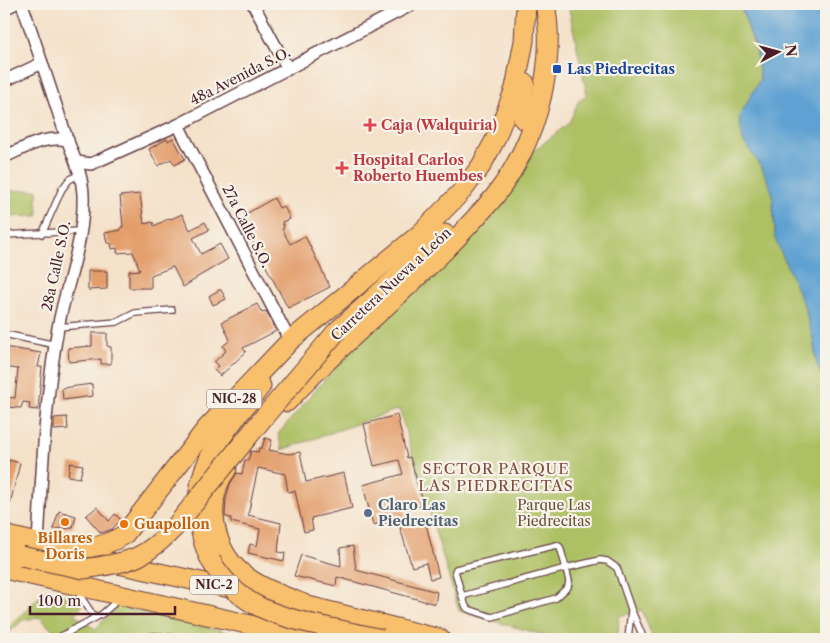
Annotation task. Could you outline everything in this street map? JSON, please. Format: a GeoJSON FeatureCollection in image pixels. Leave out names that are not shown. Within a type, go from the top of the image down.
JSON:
{"type":"FeatureCollection","features":[{"type":"Feature","properties":{"kind":"highway","name":"Carretera Nueva a León"},"geometry":{"type":"LineString","coordinates":[[45,544],[78,549],[94,548],[112,543],[124,535],[206,429],[290,341],[421,233],[464,190],[481,166],[495,140],[509,104],[524,42],[526,4]]}},
{"type":"Feature","properties":{"kind":"highway"},"geometry":{"type":"LineString","coordinates":[[523,119],[522,95],[534,40],[535,4]]}},
{"type":"Feature","properties":{"kind":"highway","name":"Carretera Nueva a León"},"geometry":{"type":"LineString","coordinates":[[4,567],[83,568],[114,564],[143,555],[160,543],[337,331],[453,227],[475,204],[496,176],[512,148],[538,68],[544,4]]}},
{"type":"Feature","properties":{"kind":"highway"},"geometry":{"type":"LineString","coordinates":[[304,604],[262,588],[230,562],[220,545],[215,527],[214,508],[219,482],[230,466],[294,394],[442,255],[495,196],[520,157],[538,112],[547,69],[549,36],[544,4]]}},
{"type":"Feature","properties":{"kind":"highway"},"geometry":{"type":"LineString","coordinates":[[382,639],[277,615],[249,601],[226,582],[208,555],[204,544],[199,516],[200,483],[212,452],[262,385],[281,364],[421,233]]}},
{"type":"Feature","properties":{"kind":"highway","name":"NIC-2"},"geometry":{"type":"LineString","coordinates":[[4,535],[45,544],[124,566],[304,604],[440,639]]}},
{"type":"Feature","properties":{"kind":"highway","name":"NIC-2"},"geometry":{"type":"LineString","coordinates":[[4,567],[74,586],[314,639]]}},
{"type":"Feature","properties":{"kind":"street"},"geometry":{"type":"LineString","coordinates":[[4,8],[14,4]]}},
{"type":"Feature","properties":{"kind":"street","name":"28a Calle S.O."},"geometry":{"type":"LineString","coordinates":[[22,4],[81,173],[83,196],[81,230],[75,262],[58,327],[44,437],[45,544]]}},
{"type":"Feature","properties":{"kind":"street"},"geometry":{"type":"LineString","coordinates":[[253,4],[288,69]]}},
{"type":"Feature","properties":{"kind":"street","name":"48a Avenida S.O."},"geometry":{"type":"LineString","coordinates":[[77,162],[91,164],[178,125],[413,4]]}},
{"type":"Feature","properties":{"kind":"street"},"geometry":{"type":"LineString","coordinates":[[4,81],[42,63]]}},
{"type":"Feature","properties":{"kind":"street","name":"27a Calle S.O."},"geometry":{"type":"LineString","coordinates":[[178,125],[290,341]]}},
{"type":"Feature","properties":{"kind":"street"},"geometry":{"type":"LineString","coordinates":[[4,157],[43,140],[58,138],[68,140]]}},
{"type":"Feature","properties":{"kind":"lane"},"geometry":{"type":"LineString","coordinates":[[42,234],[62,189],[69,180],[81,173]]}},
{"type":"Feature","properties":{"kind":"lane"},"geometry":{"type":"LineString","coordinates":[[4,235],[81,230]]}},
{"type":"Feature","properties":{"kind":"lane"},"geometry":{"type":"LineString","coordinates":[[58,327],[117,322],[135,313],[172,310]]}},
{"type":"Feature","properties":{"kind":"lane"},"geometry":{"type":"LineString","coordinates":[[4,334],[56,345]]}},
{"type":"Feature","properties":{"kind":"lane"},"geometry":{"type":"LineString","coordinates":[[554,545],[560,547],[566,568],[569,580],[568,586],[556,598],[492,617],[466,607],[455,573],[456,570],[554,545]]}},
{"type":"Feature","properties":{"kind":"lane"},"geometry":{"type":"LineString","coordinates":[[462,596],[600,560],[608,562],[617,568],[644,639]]}},
{"type":"Feature","properties":{"kind":"lane"},"geometry":{"type":"LineString","coordinates":[[74,586],[95,618]]}},
{"type":"Feature","properties":{"kind":"lane"},"geometry":{"type":"LineString","coordinates":[[56,639],[95,618],[122,597]]}},
{"type":"Feature","properties":{"kind":"lane"},"geometry":{"type":"LineString","coordinates":[[628,639],[631,609]]}},
{"type":"Feature","properties":{"kind":"lane"},"geometry":{"type":"LineString","coordinates":[[131,639],[155,636],[184,639]]}},
{"type":"Feature","properties":{"kind":"green space","name":"Parque Las Piedrecitas"},"geometry":{"type":"Polygon","coordinates":[[[568,4],[737,4],[743,13],[757,53],[760,79],[753,95],[743,141],[761,166],[772,191],[775,234],[805,308],[817,365],[826,383],[826,639],[653,639],[642,610],[619,616],[618,634],[612,639],[557,639],[459,611],[399,409],[282,450],[278,434],[338,364],[368,332],[464,246],[508,193],[534,151],[569,123],[579,100],[587,95],[568,4]]]}},
{"type":"Feature","properties":{"kind":"green space"},"geometry":{"type":"Polygon","coordinates":[[[37,190],[38,216],[4,217],[4,191],[37,190]]]}},
{"type":"Feature","properties":{"kind":"green space"},"geometry":{"type":"Polygon","coordinates":[[[45,591],[86,600],[75,615],[95,629],[118,606],[256,639],[48,639],[53,631],[40,617],[23,620],[4,637],[4,632],[45,591]]]}},
{"type":"Feature","properties":{"kind":"water"},"geometry":{"type":"Polygon","coordinates":[[[737,4],[826,4],[826,383],[817,365],[805,308],[774,236],[772,191],[761,166],[743,141],[739,117],[760,79],[757,53],[743,13],[737,4]]]}},
{"type":"Feature","properties":{"kind":"building"},"geometry":{"type":"Polygon","coordinates":[[[173,138],[185,159],[175,165],[171,159],[158,166],[149,149],[167,139],[168,141],[173,138]]]}},
{"type":"Feature","properties":{"kind":"building"},"geometry":{"type":"Polygon","coordinates":[[[140,194],[144,224],[153,222],[154,226],[182,214],[190,230],[205,222],[209,230],[193,238],[201,254],[220,244],[228,259],[183,287],[173,267],[151,275],[151,288],[129,288],[129,271],[140,270],[133,252],[117,253],[117,248],[112,249],[111,243],[107,243],[105,233],[121,230],[121,227],[123,227],[120,196],[140,194]]]}},
{"type":"Feature","properties":{"kind":"building"},"geometry":{"type":"Polygon","coordinates":[[[274,198],[279,208],[284,206],[290,219],[282,222],[284,228],[282,229],[290,244],[305,236],[330,287],[288,308],[244,225],[248,223],[244,215],[274,198]]]}},
{"type":"Feature","properties":{"kind":"building"},"geometry":{"type":"Polygon","coordinates":[[[88,271],[107,271],[107,289],[88,290],[88,271]]]}},
{"type":"Feature","properties":{"kind":"building"},"geometry":{"type":"Polygon","coordinates":[[[221,290],[226,299],[213,305],[209,296],[221,290]]]}},
{"type":"Feature","properties":{"kind":"building"},"geometry":{"type":"Polygon","coordinates":[[[257,304],[262,313],[266,311],[276,331],[243,348],[246,352],[220,376],[214,370],[218,366],[214,362],[226,351],[223,346],[230,340],[222,322],[257,304]]]}},
{"type":"Feature","properties":{"kind":"building"},"geometry":{"type":"Polygon","coordinates":[[[92,333],[107,333],[107,346],[111,347],[111,364],[101,364],[101,359],[69,362],[68,348],[92,346],[92,333]]]}},
{"type":"Feature","properties":{"kind":"building"},"geometry":{"type":"Polygon","coordinates":[[[4,347],[41,353],[38,367],[42,367],[38,410],[29,409],[30,403],[23,402],[21,408],[4,407],[5,397],[15,398],[18,369],[4,367],[4,347]]]}},
{"type":"Feature","properties":{"kind":"building"},"geometry":{"type":"Polygon","coordinates":[[[92,384],[93,396],[63,400],[62,388],[92,384]]]}},
{"type":"Feature","properties":{"kind":"building"},"geometry":{"type":"Polygon","coordinates":[[[397,415],[407,458],[410,457],[424,505],[405,510],[409,524],[425,520],[439,577],[430,579],[426,563],[412,567],[398,521],[378,526],[377,524],[373,525],[363,485],[403,474],[399,460],[374,466],[364,424],[397,415]]]}},
{"type":"Feature","properties":{"kind":"building"},"geometry":{"type":"Polygon","coordinates":[[[67,417],[68,429],[54,430],[54,418],[67,417]]]}},
{"type":"Feature","properties":{"kind":"building"},"geometry":{"type":"Polygon","coordinates":[[[265,438],[272,440],[269,450],[289,454],[300,452],[306,482],[344,473],[352,508],[311,518],[313,530],[304,532],[295,491],[288,492],[285,474],[258,468],[248,515],[281,523],[278,552],[285,553],[284,561],[248,553],[250,544],[257,546],[260,529],[231,522],[231,518],[225,515],[226,499],[230,484],[237,473],[242,474],[245,460],[248,460],[251,451],[258,452],[259,448],[262,448],[265,438]]]}},
{"type":"Feature","properties":{"kind":"building"},"geometry":{"type":"Polygon","coordinates":[[[9,460],[20,463],[10,504],[4,502],[4,465],[8,466],[9,460]]]}},
{"type":"Feature","properties":{"kind":"building"},"geometry":{"type":"Polygon","coordinates":[[[70,463],[83,465],[80,478],[68,476],[70,463]]]}},
{"type":"Feature","properties":{"kind":"building"},"geometry":{"type":"Polygon","coordinates":[[[97,507],[109,521],[115,514],[121,520],[112,529],[101,533],[86,516],[97,507]]]}},
{"type":"Feature","properties":{"kind":"building","name":"Billares Doris"},"geometry":{"type":"Polygon","coordinates":[[[59,511],[76,516],[73,528],[53,529],[59,511]]]}},
{"type":"Feature","properties":{"kind":"building"},"geometry":{"type":"Polygon","coordinates":[[[353,546],[356,570],[437,592],[435,604],[337,577],[336,586],[294,576],[301,555],[341,566],[340,548],[353,546]]]}},
{"type":"Feature","properties":{"kind":"place","name":"Las Piedrecitas"},"geometry":{"type":"Point","coordinates":[557,69]}},
{"type":"Feature","properties":{"kind":"place","name":"Caja (Walquiria)"},"geometry":{"type":"Point","coordinates":[370,125]}},
{"type":"Feature","properties":{"kind":"place","name":"Hospital Carlos Roberto Huembes"},"geometry":{"type":"Point","coordinates":[342,168]}},
{"type":"Feature","properties":{"kind":"place","name":"Claro Las Piedrecitas"},"geometry":{"type":"Point","coordinates":[368,513]}},
{"type":"Feature","properties":{"kind":"place","name":"Billares Doris"},"geometry":{"type":"Point","coordinates":[65,522]}},
{"type":"Feature","properties":{"kind":"place","name":"Guapollon"},"geometry":{"type":"Point","coordinates":[124,524]}},
{"type":"Feature","properties":{"kind":"district","name":"SECTOR PARQUE LAS PIEDRECITAS"},"geometry":{"type":"Point","coordinates":[496,478]}}]}
